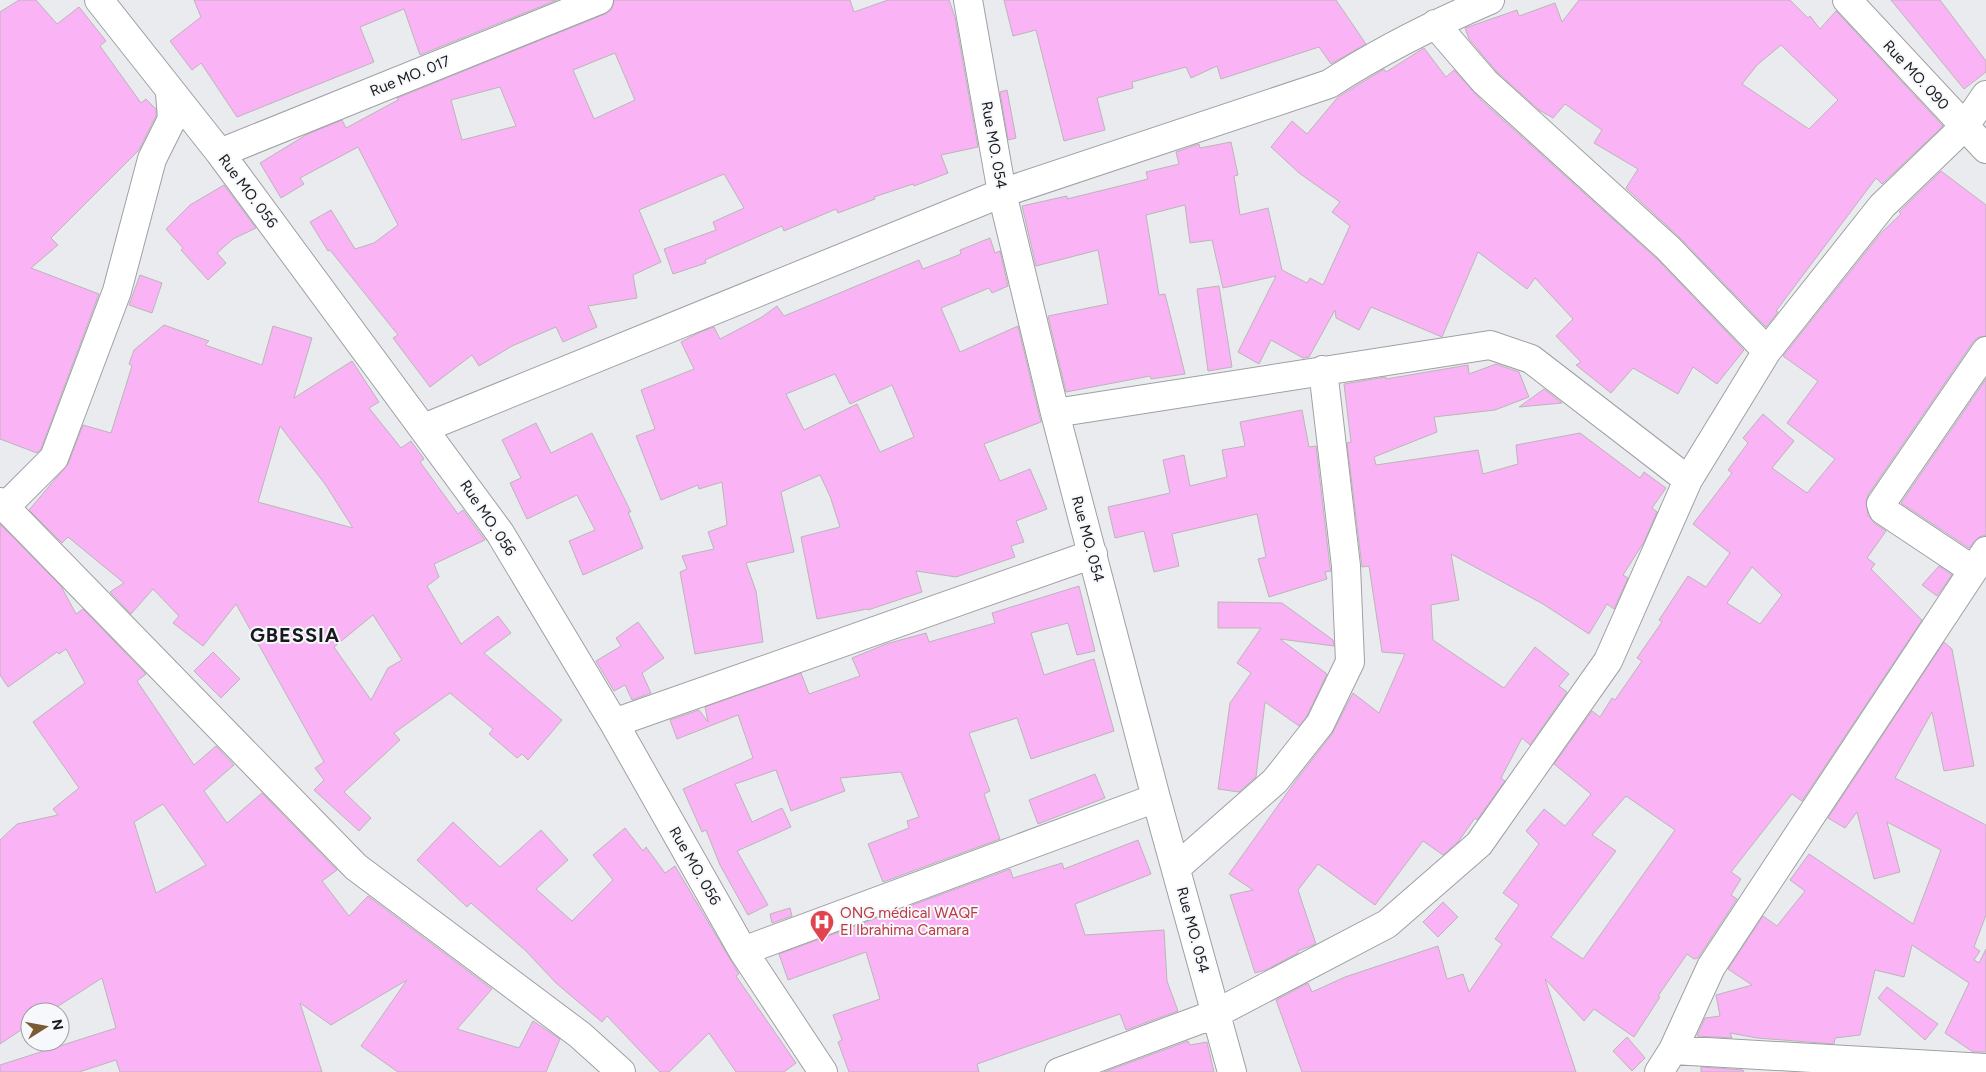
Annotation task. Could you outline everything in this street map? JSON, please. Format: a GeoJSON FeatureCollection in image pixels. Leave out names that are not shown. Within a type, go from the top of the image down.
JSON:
{"type":"FeatureCollection","features":[{"type":"Feature","properties":{"kind":"street","name":"Rue MO. 056"},"geometry":{"type":"LineString","coordinates":[[99,0],[170,93],[220,153],[424,428],[500,534],[614,723],[743,951],[823,1072]]}},
{"type":"Feature","properties":{"kind":"street","name":"Rue MO. 017"},"geometry":{"type":"LineString","coordinates":[[220,153],[600,0]]}},
{"type":"Feature","properties":{"kind":"street","name":"Rue MO. 054"},"geometry":{"type":"LineString","coordinates":[[968,0],[1002,193],[1055,413],[1156,798],[1232,1072]]}},
{"type":"Feature","properties":{"kind":"street"},"geometry":{"type":"LineString","coordinates":[[424,428],[1002,193],[1328,84],[1361,63],[1435,24],[1490,0]]}},
{"type":"Feature","properties":{"kind":"street","name":"Rue MO. 090"},"geometry":{"type":"LineString","coordinates":[[1846,0],[1986,149]]}},
{"type":"Feature","properties":{"kind":"street"},"geometry":{"type":"LineString","coordinates":[[1435,24],[1485,82],[1668,248],[1767,351]]}},
{"type":"Feature","properties":{"kind":"street"},"geometry":{"type":"LineString","coordinates":[[170,93],[172,118],[152,159],[117,291],[54,458],[2,505],[356,868],[580,1035],[620,1072]]}},
{"type":"Feature","properties":{"kind":"street"},"geometry":{"type":"LineString","coordinates":[[1059,1072],[1215,1014],[1387,924],[1479,844],[1608,661],[1688,480],[1767,351],[1882,206],[1964,127],[1986,94]]}},
{"type":"Feature","properties":{"kind":"street"},"geometry":{"type":"LineString","coordinates":[[1055,413],[1490,345],[1531,359],[1688,480]]}},
{"type":"Feature","properties":{"kind":"street"},"geometry":{"type":"LineString","coordinates":[[1986,351],[1881,504],[1883,510],[1980,561],[1711,967],[1666,1061],[1986,1068]]}},
{"type":"Feature","properties":{"kind":"street"},"geometry":{"type":"LineString","coordinates":[[1176,868],[1275,780],[1320,724],[1350,662],[1346,566],[1323,370]]}},
{"type":"Feature","properties":{"kind":"street"},"geometry":{"type":"LineString","coordinates":[[614,723],[1092,554]]}},
{"type":"Feature","properties":{"kind":"street"},"geometry":{"type":"LineString","coordinates":[[743,951],[1156,798]]}},
{"type":"Feature","properties":{"kind":"building"},"geometry":{"type":"Polygon","coordinates":[[[19,0],[36,0],[57,24],[79,7],[106,41],[100,46],[141,103],[146,99],[156,109],[156,116],[139,150],[51,238],[58,245],[31,268],[99,294],[41,449],[37,453],[0,439],[0,12],[19,0]]]}},
{"type":"Feature","properties":{"kind":"building"},"geometry":{"type":"Polygon","coordinates":[[[194,0],[557,0],[420,55],[404,9],[360,27],[374,62],[237,117],[201,63],[192,70],[170,41],[201,17],[194,0]]]}},
{"type":"Feature","properties":{"kind":"building"},"geometry":{"type":"Polygon","coordinates":[[[614,0],[850,0],[854,12],[888,0],[949,0],[955,17],[978,147],[941,155],[948,173],[914,186],[913,184],[874,197],[875,199],[838,213],[836,209],[784,231],[782,226],[705,260],[706,263],[673,274],[664,249],[716,230],[713,222],[744,208],[724,174],[639,210],[661,262],[633,275],[637,298],[588,306],[597,327],[563,342],[556,327],[512,346],[479,366],[472,355],[430,387],[393,338],[398,335],[330,250],[328,251],[310,222],[331,210],[355,249],[374,243],[398,225],[358,147],[300,178],[304,184],[281,198],[260,163],[306,135],[342,120],[346,128],[398,100],[397,98],[605,14],[612,9],[614,0]],[[615,53],[573,70],[594,119],[635,100],[615,53]],[[500,87],[451,100],[462,140],[516,126],[500,87]]]}},
{"type":"Feature","properties":{"kind":"building"},"geometry":{"type":"Polygon","coordinates":[[[1004,0],[1336,0],[1366,44],[1331,64],[1319,47],[1221,79],[1217,66],[1191,78],[1186,67],[1132,82],[1133,88],[1097,98],[1105,130],[1064,141],[1036,30],[1013,36],[1004,0]]]}},
{"type":"Feature","properties":{"kind":"building"},"geometry":{"type":"Polygon","coordinates":[[[1579,0],[1790,0],[1808,18],[1810,16],[1820,29],[1836,11],[1943,126],[1882,184],[1876,178],[1766,327],[1679,237],[1626,188],[1638,169],[1594,143],[1602,130],[1565,104],[1553,118],[1539,110],[1496,71],[1469,39],[1465,28],[1517,10],[1519,16],[1555,3],[1562,22],[1579,0]],[[1781,45],[1757,65],[1742,84],[1809,129],[1838,100],[1781,45]]]}},
{"type":"Feature","properties":{"kind":"building"},"geometry":{"type":"Polygon","coordinates":[[[1891,0],[1940,0],[1986,61],[1986,72],[1964,89],[1891,0]]]}},
{"type":"Feature","properties":{"kind":"building"},"geometry":{"type":"Polygon","coordinates":[[[1424,48],[1446,77],[1454,70],[1481,100],[1657,259],[1744,350],[1717,384],[1693,367],[1678,394],[1633,368],[1611,393],[1576,365],[1581,362],[1556,336],[1573,319],[1535,278],[1527,289],[1478,252],[1442,337],[1371,307],[1359,330],[1336,318],[1335,310],[1309,357],[1303,358],[1271,340],[1259,364],[1238,352],[1276,276],[1223,288],[1212,240],[1190,243],[1185,205],[1146,215],[1159,295],[1165,294],[1185,374],[1151,379],[1150,376],[1066,392],[1048,316],[1108,304],[1098,250],[1036,266],[1022,206],[1067,196],[1067,199],[1148,179],[1146,172],[1179,164],[1176,152],[1199,144],[1200,148],[1231,142],[1238,175],[1234,176],[1240,215],[1268,208],[1282,270],[1307,283],[1310,278],[1323,285],[1350,226],[1332,212],[1340,202],[1299,173],[1271,147],[1292,121],[1307,134],[1338,97],[1384,69],[1386,72],[1424,48]]]}},
{"type":"Feature","properties":{"kind":"building"},"geometry":{"type":"Polygon","coordinates":[[[1007,90],[1016,138],[1008,140],[1000,92],[1007,90]]]}},
{"type":"Feature","properties":{"kind":"building"},"geometry":{"type":"Polygon","coordinates":[[[1941,171],[1986,205],[1986,336],[1979,337],[1973,342],[1868,495],[1866,502],[1868,515],[1874,523],[1886,531],[1867,558],[1875,564],[1871,569],[1922,620],[1802,801],[1792,794],[1731,872],[1741,879],[1731,895],[1737,899],[1698,958],[1694,959],[1687,954],[1658,996],[1660,997],[1634,1037],[1594,1009],[1584,1021],[1545,979],[1576,1072],[1302,1072],[1276,1000],[1308,983],[1312,992],[1345,977],[1438,946],[1447,979],[1463,974],[1469,992],[1502,944],[1495,939],[1519,905],[1503,893],[1539,844],[1526,831],[1544,809],[1565,826],[1591,794],[1554,764],[1592,711],[1600,717],[1612,698],[1615,700],[1642,661],[1637,658],[1662,622],[1659,620],[1688,576],[1706,587],[1730,553],[1693,524],[1732,473],[1728,470],[1748,443],[1743,438],[1763,414],[1794,441],[1772,468],[1807,493],[1835,459],[1787,423],[1818,381],[1783,356],[1881,233],[1901,214],[1899,212],[1941,171]],[[1752,567],[1727,603],[1760,624],[1782,595],[1752,567]],[[1626,796],[1592,835],[1616,851],[1551,937],[1583,959],[1675,830],[1626,796]]]}},
{"type":"Feature","properties":{"kind":"building"},"geometry":{"type":"Polygon","coordinates":[[[224,185],[256,228],[233,239],[217,253],[226,263],[208,280],[181,250],[183,248],[166,229],[190,205],[224,185]]]}},
{"type":"Feature","properties":{"kind":"building"},"geometry":{"type":"Polygon","coordinates":[[[990,238],[995,253],[1000,251],[1008,286],[992,293],[989,288],[941,308],[960,352],[1018,326],[1041,422],[984,444],[1000,481],[1030,469],[1047,509],[1016,521],[1024,542],[1011,546],[1015,557],[956,577],[916,571],[922,592],[868,610],[817,619],[801,537],[840,527],[830,496],[820,475],[781,492],[794,552],[746,563],[756,591],[763,642],[695,654],[680,572],[687,569],[682,556],[714,549],[708,532],[727,525],[722,482],[699,489],[698,485],[661,500],[636,436],[655,429],[641,390],[694,369],[681,342],[698,333],[714,327],[720,339],[762,317],[777,306],[784,316],[919,260],[923,269],[961,254],[960,250],[990,238]],[[835,374],[786,394],[804,430],[857,404],[880,452],[914,437],[892,385],[850,404],[835,374]]]}},
{"type":"Feature","properties":{"kind":"building"},"geometry":{"type":"Polygon","coordinates":[[[140,275],[162,283],[152,313],[129,305],[140,275]]]}},
{"type":"Feature","properties":{"kind":"building"},"geometry":{"type":"Polygon","coordinates":[[[1219,286],[1232,367],[1208,371],[1197,289],[1219,286]]]}},
{"type":"Feature","properties":{"kind":"building"},"geometry":{"type":"Polygon","coordinates":[[[164,325],[209,341],[205,345],[262,365],[273,326],[312,338],[294,398],[352,361],[379,402],[369,408],[401,448],[411,441],[424,459],[420,462],[458,514],[463,510],[485,540],[434,564],[439,577],[427,586],[461,644],[498,616],[511,633],[484,653],[562,720],[528,760],[522,754],[517,758],[489,734],[493,729],[450,693],[394,733],[400,740],[344,792],[371,818],[359,831],[314,790],[324,780],[315,768],[324,762],[236,604],[203,646],[173,623],[179,616],[153,589],[131,614],[110,592],[124,583],[68,537],[62,543],[29,510],[68,464],[83,425],[111,433],[132,366],[129,364],[134,350],[164,325]],[[280,426],[258,502],[353,528],[325,484],[280,426]],[[373,615],[334,647],[371,700],[388,668],[402,660],[373,615]]]}},
{"type":"Feature","properties":{"kind":"building"},"geometry":{"type":"Polygon","coordinates":[[[1496,364],[1519,372],[1529,397],[1495,410],[1434,417],[1437,432],[1374,457],[1376,465],[1478,450],[1483,474],[1518,464],[1516,445],[1580,433],[1640,478],[1644,472],[1666,488],[1652,508],[1657,512],[1644,542],[1623,575],[1628,578],[1614,609],[1607,604],[1589,634],[1543,604],[1451,554],[1459,600],[1431,605],[1433,640],[1504,688],[1535,647],[1569,674],[1559,686],[1567,692],[1530,745],[1522,738],[1501,778],[1505,781],[1477,820],[1475,818],[1458,842],[1443,855],[1423,841],[1375,905],[1318,864],[1298,890],[1316,944],[1298,951],[1298,953],[1266,970],[1255,973],[1230,895],[1253,890],[1229,874],[1297,779],[1332,734],[1353,693],[1379,713],[1405,654],[1382,652],[1369,566],[1362,567],[1347,443],[1351,442],[1344,384],[1468,365],[1469,374],[1496,364]]]}},
{"type":"Feature","properties":{"kind":"building"},"geometry":{"type":"Polygon","coordinates":[[[1986,379],[1986,535],[1979,537],[1969,548],[1901,503],[1986,379]]]}},
{"type":"Feature","properties":{"kind":"building"},"geometry":{"type":"Polygon","coordinates":[[[1544,389],[1562,403],[1519,407],[1544,389]]]}},
{"type":"Feature","properties":{"kind":"building"},"geometry":{"type":"Polygon","coordinates":[[[1302,410],[1309,447],[1316,446],[1331,571],[1325,572],[1327,579],[1269,597],[1258,559],[1266,557],[1257,514],[1172,534],[1179,566],[1154,572],[1144,531],[1115,538],[1108,507],[1170,493],[1163,460],[1184,455],[1190,486],[1227,477],[1222,450],[1245,446],[1240,422],[1302,410]]]}},
{"type":"Feature","properties":{"kind":"building"},"geometry":{"type":"Polygon","coordinates":[[[536,423],[551,453],[592,433],[631,512],[628,512],[643,548],[583,575],[569,541],[595,530],[577,495],[527,519],[510,483],[521,478],[502,440],[536,423]]]}},
{"type":"Feature","properties":{"kind":"building"},"geometry":{"type":"Polygon","coordinates":[[[0,524],[61,586],[76,614],[83,609],[146,674],[137,681],[194,765],[216,746],[234,765],[204,791],[227,823],[262,793],[337,870],[322,881],[349,916],[368,896],[492,989],[457,1029],[519,1048],[533,1021],[560,1039],[546,1072],[398,1072],[361,1046],[407,980],[331,1025],[300,1003],[322,1072],[120,1072],[116,1060],[79,1072],[0,1072],[0,1065],[41,1052],[70,1052],[70,1043],[116,1028],[102,978],[65,1002],[20,1002],[20,1031],[0,1044],[0,840],[17,824],[58,815],[53,809],[79,788],[33,722],[85,683],[66,649],[59,654],[57,652],[8,687],[0,675],[0,524]],[[163,804],[134,822],[156,893],[206,865],[163,804]]]}},
{"type":"Feature","properties":{"kind":"building"},"geometry":{"type":"Polygon","coordinates":[[[1939,566],[1952,575],[1937,596],[1922,585],[1939,566]]]}},
{"type":"Feature","properties":{"kind":"building"},"geometry":{"type":"Polygon","coordinates":[[[1079,586],[1095,651],[1077,655],[1068,623],[1031,633],[1044,675],[1094,659],[1114,731],[1031,759],[1017,718],[969,733],[990,791],[984,794],[1000,839],[883,882],[868,844],[909,828],[907,821],[919,817],[901,772],[840,778],[845,791],[791,811],[776,770],[735,784],[752,822],[782,808],[791,827],[737,851],[768,905],[748,915],[720,865],[706,830],[702,832],[683,789],[753,758],[738,715],[677,739],[670,720],[699,710],[708,722],[705,707],[801,673],[809,694],[860,676],[852,658],[886,644],[926,633],[929,642],[995,623],[992,613],[1079,586]]]}},
{"type":"Feature","properties":{"kind":"building"},"geometry":{"type":"Polygon","coordinates":[[[1218,602],[1282,603],[1333,640],[1334,646],[1280,639],[1327,674],[1307,716],[1299,726],[1265,702],[1256,777],[1239,792],[1218,789],[1230,703],[1251,673],[1237,663],[1261,628],[1218,628],[1218,602]]]}},
{"type":"Feature","properties":{"kind":"building"},"geometry":{"type":"Polygon","coordinates":[[[638,622],[664,658],[642,673],[651,693],[632,700],[625,685],[614,691],[596,661],[621,646],[616,638],[638,622]]]}},
{"type":"Feature","properties":{"kind":"building"},"geometry":{"type":"Polygon","coordinates":[[[1944,642],[1952,649],[1974,766],[1944,771],[1932,712],[1895,778],[1986,825],[1986,915],[1974,947],[1980,951],[1974,960],[1979,963],[1986,949],[1986,1052],[1973,1052],[1945,1033],[1969,983],[1912,945],[1904,977],[1875,970],[1860,1035],[1835,1038],[1834,1044],[1757,1038],[1730,1033],[1732,1038],[1697,1036],[1705,1018],[1720,1016],[1716,995],[1752,985],[1728,969],[1763,916],[1777,926],[1805,891],[1790,880],[1809,854],[1913,924],[1941,850],[1887,822],[1900,872],[1874,879],[1857,812],[1845,828],[1828,818],[1944,642]]]}},
{"type":"Feature","properties":{"kind":"building"},"geometry":{"type":"Polygon","coordinates":[[[213,652],[240,679],[221,698],[194,671],[213,652]]]}},
{"type":"Feature","properties":{"kind":"building"},"geometry":{"type":"Polygon","coordinates":[[[1095,774],[1105,798],[1038,824],[1029,800],[1095,774]]]}},
{"type":"Feature","properties":{"kind":"building"},"geometry":{"type":"Polygon","coordinates":[[[453,822],[500,867],[541,830],[568,860],[536,889],[572,921],[613,880],[593,855],[625,828],[643,851],[646,847],[665,873],[675,866],[739,974],[736,976],[796,1063],[784,1072],[736,1072],[709,1033],[669,1072],[660,1072],[607,1016],[602,1022],[556,983],[526,951],[471,903],[467,907],[417,860],[453,822]]]}},
{"type":"Feature","properties":{"kind":"building"},"geometry":{"type":"Polygon","coordinates":[[[1138,840],[1151,874],[1075,904],[1085,935],[1164,930],[1167,981],[1178,1011],[1126,1030],[1120,1014],[977,1064],[979,1072],[849,1072],[838,1042],[842,1040],[833,1015],[880,999],[866,952],[788,980],[779,954],[1010,869],[1013,878],[1062,863],[1064,869],[1138,840]]]}},
{"type":"Feature","properties":{"kind":"building"},"geometry":{"type":"Polygon","coordinates":[[[1443,902],[1458,917],[1438,937],[1423,922],[1443,902]]]}},
{"type":"Feature","properties":{"kind":"building"},"geometry":{"type":"Polygon","coordinates":[[[790,908],[792,916],[772,923],[770,914],[790,908]]]}},
{"type":"Feature","properties":{"kind":"building"},"geometry":{"type":"Polygon","coordinates":[[[1887,987],[1938,1024],[1925,1040],[1878,998],[1887,987]]]}},
{"type":"Feature","properties":{"kind":"building"},"geometry":{"type":"Polygon","coordinates":[[[1627,1037],[1645,1058],[1632,1071],[1613,1051],[1627,1037]]]}},
{"type":"Feature","properties":{"kind":"building"},"geometry":{"type":"Polygon","coordinates":[[[1188,1041],[1190,1045],[1207,1042],[1214,1072],[1104,1072],[1188,1041]]]}},
{"type":"Feature","properties":{"kind":"building"},"geometry":{"type":"Polygon","coordinates":[[[1701,1067],[1743,1070],[1744,1072],[1701,1072],[1701,1067]]]}},
{"type":"Feature","properties":{"kind":"place","name":"ONG médical WAQF El Ibrahima Camara"},"geometry":{"type":"Point","coordinates":[822,943]}},
{"type":"Feature","properties":{"kind":"district","name":"GBESSIA"},"geometry":{"type":"Point","coordinates":[295,635]}}]}
